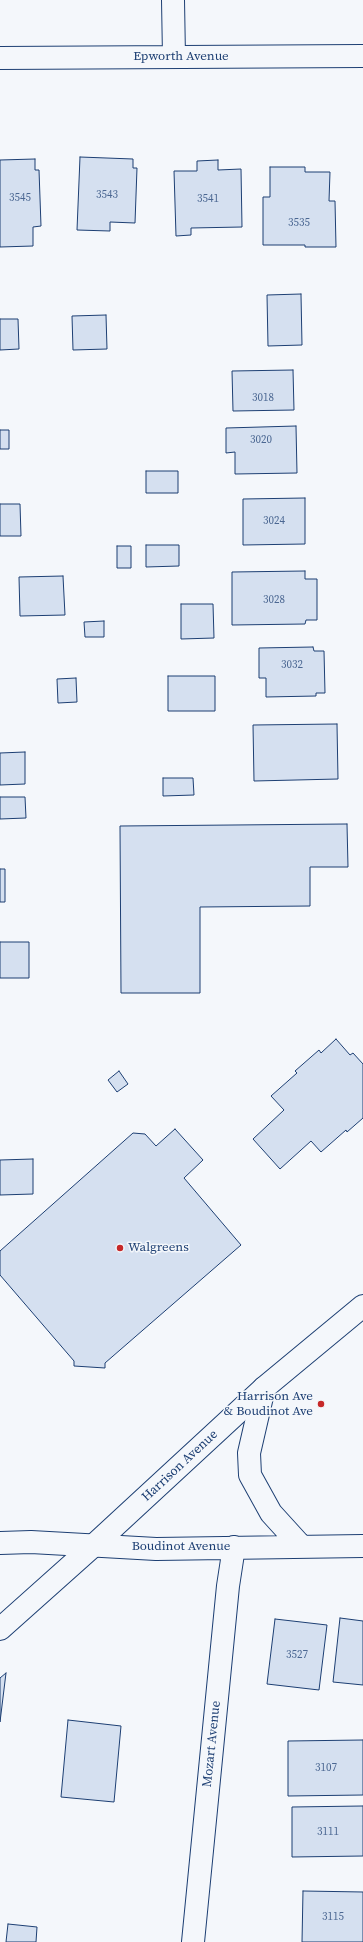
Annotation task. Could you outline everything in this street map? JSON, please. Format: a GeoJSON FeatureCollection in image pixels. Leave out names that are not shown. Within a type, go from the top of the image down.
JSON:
{"type":"FeatureCollection","features":[{"type":"Feature","properties":{"kind":"street"},"geometry":{"type":"LineString","coordinates":[[173,0],[174,57]]}},
{"type":"Feature","properties":{"kind":"street","name":"Epworth Avenue"},"geometry":{"type":"LineString","coordinates":[[0,58],[363,56]]}},
{"type":"Feature","properties":{"kind":"street","name":"Harrison Avenue"},"geometry":{"type":"LineString","coordinates":[[0,1629],[94,1546],[264,1388],[363,1306]]}},
{"type":"Feature","properties":{"kind":"street"},"geometry":{"type":"LineString","coordinates":[[264,1388],[249,1453],[250,1474],[271,1513],[301,1546]]}},
{"type":"Feature","properties":{"kind":"street","name":"Boudinot Avenue"},"geometry":{"type":"LineString","coordinates":[[0,1543],[30,1542],[156,1549],[363,1546]]}},
{"type":"Feature","properties":{"kind":"street","name":"Mozart Avenue"},"geometry":{"type":"LineString","coordinates":[[193,1942],[228,1586],[234,1547]]}},
{"type":"Feature","properties":{"kind":"building"},"geometry":{"type":"Polygon","coordinates":[[[80,157],[133,159],[133,168],[137,168],[135,223],[110,222],[110,231],[77,230],[80,157]]]}},
{"type":"Feature","properties":{"kind":"building"},"geometry":{"type":"Polygon","coordinates":[[[35,159],[35,170],[39,170],[41,226],[33,227],[33,246],[0,247],[0,160],[35,159]]]}},
{"type":"Feature","properties":{"kind":"building"},"geometry":{"type":"Polygon","coordinates":[[[218,160],[218,170],[241,169],[242,227],[191,228],[191,235],[176,236],[174,171],[197,171],[197,161],[218,160]]]}},
{"type":"Feature","properties":{"kind":"building"},"geometry":{"type":"Polygon","coordinates":[[[270,167],[305,167],[305,172],[330,172],[329,201],[335,201],[336,247],[263,245],[263,197],[270,197],[270,167]]]}},
{"type":"Feature","properties":{"kind":"building"},"geometry":{"type":"Polygon","coordinates":[[[301,294],[302,345],[268,346],[267,295],[301,294]]]}},
{"type":"Feature","properties":{"kind":"building"},"geometry":{"type":"Polygon","coordinates":[[[106,315],[107,349],[73,350],[72,316],[106,315]]]}},
{"type":"Feature","properties":{"kind":"building"},"geometry":{"type":"Polygon","coordinates":[[[0,319],[18,319],[19,349],[0,350],[0,319]]]}},
{"type":"Feature","properties":{"kind":"building"},"geometry":{"type":"Polygon","coordinates":[[[293,370],[294,410],[233,411],[232,371],[293,370]]]}},
{"type":"Feature","properties":{"kind":"building"},"geometry":{"type":"Polygon","coordinates":[[[296,426],[297,473],[235,474],[235,452],[226,453],[226,428],[296,426]]]}},
{"type":"Feature","properties":{"kind":"building"},"geometry":{"type":"Polygon","coordinates":[[[0,430],[9,430],[9,449],[0,449],[0,430]]]}},
{"type":"Feature","properties":{"kind":"building"},"geometry":{"type":"Polygon","coordinates":[[[146,471],[178,471],[178,493],[146,493],[146,471]]]}},
{"type":"Feature","properties":{"kind":"building"},"geometry":{"type":"Polygon","coordinates":[[[305,498],[305,544],[243,545],[243,499],[305,498]]]}},
{"type":"Feature","properties":{"kind":"building"},"geometry":{"type":"Polygon","coordinates":[[[0,504],[20,504],[21,536],[0,536],[0,504]]]}},
{"type":"Feature","properties":{"kind":"building"},"geometry":{"type":"Polygon","coordinates":[[[146,545],[179,545],[179,566],[146,567],[146,545]]]}},
{"type":"Feature","properties":{"kind":"building"},"geometry":{"type":"Polygon","coordinates":[[[117,546],[131,546],[131,568],[117,568],[117,546]]]}},
{"type":"Feature","properties":{"kind":"building"},"geometry":{"type":"Polygon","coordinates":[[[305,571],[305,579],[317,579],[317,620],[306,620],[305,624],[232,625],[232,572],[305,571]]]}},
{"type":"Feature","properties":{"kind":"building"},"geometry":{"type":"Polygon","coordinates":[[[63,576],[65,615],[20,616],[19,577],[63,576]]]}},
{"type":"Feature","properties":{"kind":"building"},"geometry":{"type":"Polygon","coordinates":[[[181,604],[213,604],[214,638],[181,639],[181,604]]]}},
{"type":"Feature","properties":{"kind":"building"},"geometry":{"type":"Polygon","coordinates":[[[104,621],[104,637],[85,637],[84,622],[104,621]]]}},
{"type":"Feature","properties":{"kind":"building"},"geometry":{"type":"Polygon","coordinates":[[[313,647],[314,651],[324,651],[325,693],[316,693],[316,696],[266,697],[266,678],[259,678],[259,648],[313,647]]]}},
{"type":"Feature","properties":{"kind":"building"},"geometry":{"type":"Polygon","coordinates":[[[168,676],[215,676],[215,711],[168,711],[168,676]]]}},
{"type":"Feature","properties":{"kind":"building"},"geometry":{"type":"Polygon","coordinates":[[[76,678],[77,702],[58,703],[57,679],[76,678]]]}},
{"type":"Feature","properties":{"kind":"building"},"geometry":{"type":"Polygon","coordinates":[[[337,724],[338,779],[254,781],[253,725],[337,724]]]}},
{"type":"Feature","properties":{"kind":"building"},"geometry":{"type":"Polygon","coordinates":[[[25,752],[25,784],[0,785],[0,753],[25,752]]]}},
{"type":"Feature","properties":{"kind":"building"},"geometry":{"type":"Polygon","coordinates":[[[163,778],[193,778],[194,795],[163,796],[163,778]]]}},
{"type":"Feature","properties":{"kind":"building"},"geometry":{"type":"Polygon","coordinates":[[[0,797],[25,797],[26,818],[0,819],[0,797]]]}},
{"type":"Feature","properties":{"kind":"building"},"geometry":{"type":"Polygon","coordinates":[[[347,824],[348,867],[310,867],[310,906],[200,907],[200,993],[121,993],[120,826],[347,824]]]}},
{"type":"Feature","properties":{"kind":"building"},"geometry":{"type":"Polygon","coordinates":[[[0,869],[5,869],[5,902],[0,902],[0,869]]]}},
{"type":"Feature","properties":{"kind":"building"},"geometry":{"type":"Polygon","coordinates":[[[0,942],[29,942],[29,978],[0,978],[0,942]]]}},
{"type":"Feature","properties":{"kind":"building"},"geometry":{"type":"Polygon","coordinates":[[[336,1039],[350,1055],[353,1053],[363,1064],[363,1118],[347,1132],[346,1130],[321,1152],[311,1141],[280,1169],[253,1139],[284,1110],[271,1096],[297,1073],[295,1071],[319,1050],[321,1053],[336,1039]]]}},
{"type":"Feature","properties":{"kind":"building"},"geometry":{"type":"Polygon","coordinates":[[[119,1071],[128,1084],[117,1092],[108,1080],[119,1071]]]}},
{"type":"Feature","properties":{"kind":"building","name":"Walgreens"},"geometry":{"type":"Polygon","coordinates":[[[175,1129],[203,1160],[184,1178],[241,1245],[105,1363],[105,1368],[74,1366],[74,1361],[0,1275],[0,1251],[133,1133],[145,1134],[156,1146],[175,1129]]]}},
{"type":"Feature","properties":{"kind":"building"},"geometry":{"type":"Polygon","coordinates":[[[33,1159],[33,1194],[0,1195],[0,1160],[33,1159]]]}},
{"type":"Feature","properties":{"kind":"building"},"geometry":{"type":"Polygon","coordinates":[[[340,1618],[363,1621],[363,1685],[333,1682],[340,1618]]]}},
{"type":"Feature","properties":{"kind":"building"},"geometry":{"type":"Polygon","coordinates":[[[275,1619],[327,1625],[319,1690],[267,1684],[275,1619]]]}},
{"type":"Feature","properties":{"kind":"building"},"geometry":{"type":"Polygon","coordinates":[[[6,1673],[0,1722],[0,1678],[6,1673]]]}},
{"type":"Feature","properties":{"kind":"building"},"geometry":{"type":"Polygon","coordinates":[[[68,1720],[121,1726],[114,1802],[61,1797],[68,1720]]]}},
{"type":"Feature","properties":{"kind":"building"},"geometry":{"type":"Polygon","coordinates":[[[363,1740],[363,1795],[288,1796],[288,1741],[363,1740]]]}},
{"type":"Feature","properties":{"kind":"building"},"geometry":{"type":"Polygon","coordinates":[[[363,1806],[363,1856],[292,1857],[292,1807],[363,1806]]]}},
{"type":"Feature","properties":{"kind":"building"},"geometry":{"type":"Polygon","coordinates":[[[303,1891],[363,1892],[363,1942],[302,1942],[303,1891]]]}},
{"type":"Feature","properties":{"kind":"building"},"geometry":{"type":"Polygon","coordinates":[[[8,1924],[37,1927],[36,1942],[6,1942],[8,1924]]]}},
{"type":"Feature","properties":{"kind":"place","name":"Walgreens"},"geometry":{"type":"Point","coordinates":[120,1248]}},
{"type":"Feature","properties":{"kind":"place","name":"Harrison Ave & Boudinot Ave"},"geometry":{"type":"Point","coordinates":[321,1404]}}]}
